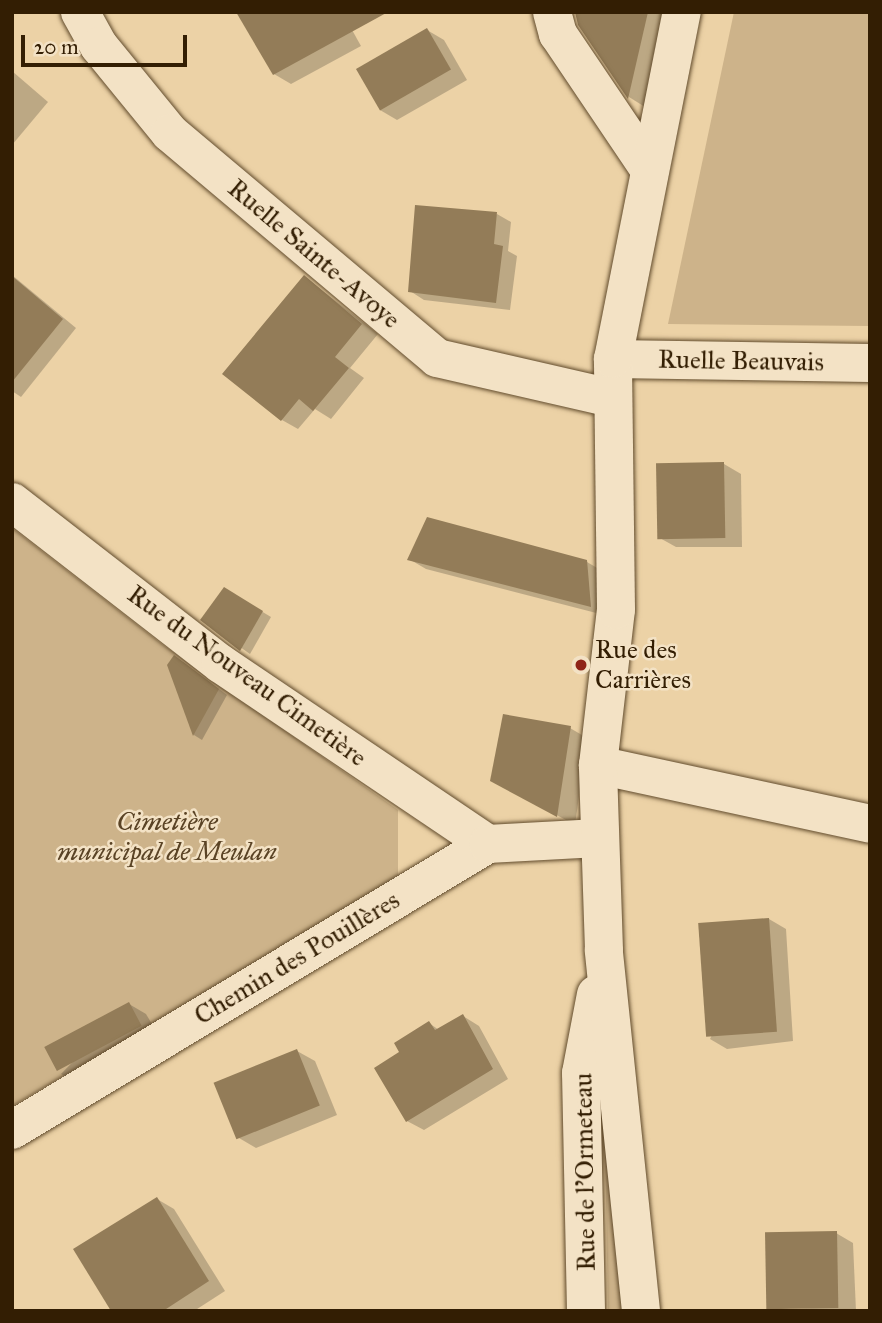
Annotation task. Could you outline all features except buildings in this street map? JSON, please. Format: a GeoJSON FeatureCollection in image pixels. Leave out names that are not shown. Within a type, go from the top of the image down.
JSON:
{"type":"FeatureCollection","features":[{"type":"Feature","properties":{"kind":"street","name":"Ruelle Sainte-Avoye"},"geometry":{"type":"LineString","coordinates":[[80,12],[99,47],[170,133],[438,358],[612,398]]}},
{"type":"Feature","properties":{"kind":"street"},"geometry":{"type":"LineString","coordinates":[[552,12],[558,34],[649,169]]}},
{"type":"Feature","properties":{"kind":"street"},"geometry":{"type":"LineString","coordinates":[[641,1311],[604,950],[598,838],[598,765],[616,610],[613,359],[681,12]]}},
{"type":"Feature","properties":{"kind":"street","name":"Ruelle Beauvais"},"geometry":{"type":"LineString","coordinates":[[613,359],[870,363]]}},
{"type":"Feature","properties":{"kind":"street","name":"Rue du Nouveau Cimetière"},"geometry":{"type":"LineString","coordinates":[[12,502],[222,664],[488,844]]}},
{"type":"Feature","properties":{"kind":"street"},"geometry":{"type":"LineString","coordinates":[[598,765],[870,824]]}},
{"type":"Feature","properties":{"kind":"street","name":"Chemin des Pouillères"},"geometry":{"type":"LineString","coordinates":[[12,1130],[488,844],[598,838]]}},
{"type":"Feature","properties":{"kind":"street","name":"Rue de l'Ormeteau"},"geometry":{"type":"LineString","coordinates":[[586,1311],[581,1073],[604,950]]}},
{"type":"Feature","properties":{"kind":"green space"},"geometry":{"type":"Polygon","coordinates":[[[734,12],[870,12],[870,326],[668,324],[734,12]]]}},
{"type":"Feature","properties":{"kind":"green space","name":"Cimetière municipal de Meulan"},"geometry":{"type":"Polygon","coordinates":[[[12,528],[163,645],[398,810],[398,880],[12,1106],[12,528]]]}},
{"type":"Feature","properties":{"kind":"green space"},"geometry":{"type":"Polygon","coordinates":[[[604,1090],[624,1311],[608,1311],[604,1090]]]}},
{"type":"Feature","properties":{"kind":"place","name":"Rue des Carrières"},"geometry":{"type":"Point","coordinates":[581,665]}}]}
